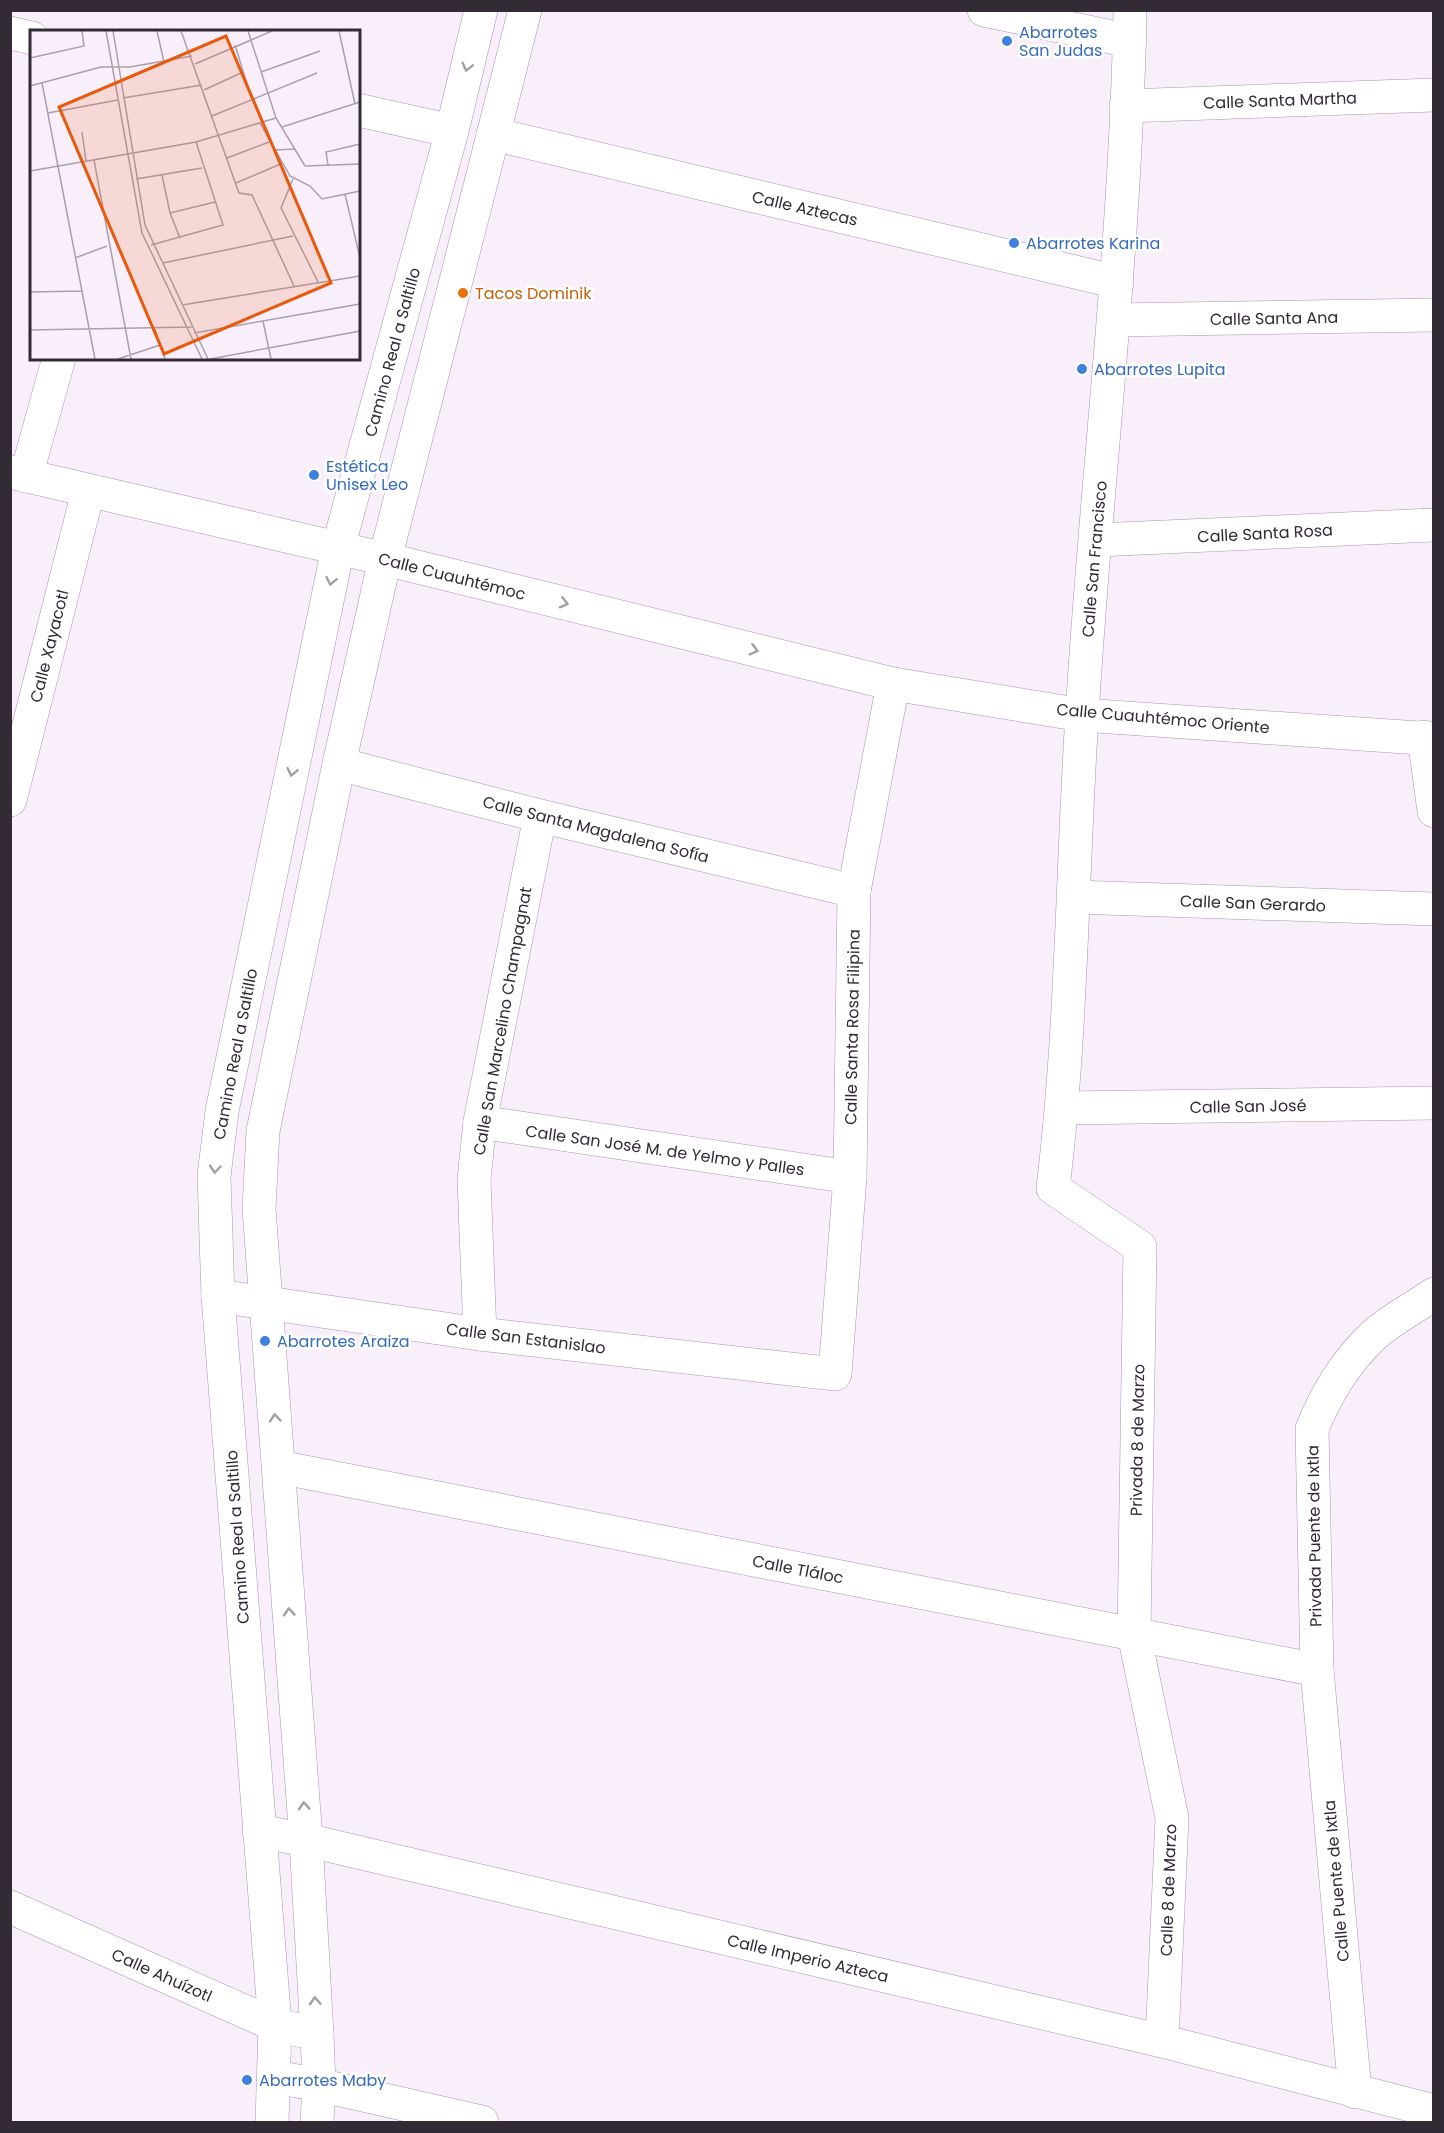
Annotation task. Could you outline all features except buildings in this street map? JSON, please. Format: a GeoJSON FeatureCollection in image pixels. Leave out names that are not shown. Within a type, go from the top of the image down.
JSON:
{"type":"FeatureCollection","features":[{"type":"Feature","properties":{"kind":"street","name":"Camino Real a Saltillo"},"geometry":{"type":"LineString","coordinates":[[272,2122],[275,2077],[274,2025],[219,1296],[214,1176],[222,1111],[338,548],[452,131],[481,10]]}},
{"type":"Feature","properties":{"kind":"street"},"geometry":{"type":"LineString","coordinates":[[317,2122],[319,2085],[306,1840],[259,1209],[263,1131],[339,764],[385,559],[525,10]]}},
{"type":"Feature","properties":{"kind":"street"},"geometry":{"type":"LineString","coordinates":[[984,10],[1130,26]]}},
{"type":"Feature","properties":{"kind":"street","name":"Calle San Francisco"},"geometry":{"type":"LineString","coordinates":[[1130,26],[1117,282],[1082,715],[1063,1108],[1053,1188],[1140,1247]]}},
{"type":"Feature","properties":{"kind":"street"},"geometry":{"type":"LineString","coordinates":[[10,33],[30,38]]}},
{"type":"Feature","properties":{"kind":"street","name":"Calle Santa Martha"},"geometry":{"type":"LineString","coordinates":[[1126,106],[1434,94]]}},
{"type":"Feature","properties":{"kind":"street"},"geometry":{"type":"LineString","coordinates":[[360,110],[452,131]]}},
{"type":"Feature","properties":{"kind":"street","name":"Calle Aztecas"},"geometry":{"type":"LineString","coordinates":[[493,134],[1117,282]]}},
{"type":"Feature","properties":{"kind":"street","name":"Calle Santa Ana"},"geometry":{"type":"LineString","coordinates":[[1114,320],[1434,315]]}},
{"type":"Feature","properties":{"kind":"street"},"geometry":{"type":"LineString","coordinates":[[18,474],[58,360]]}},
{"type":"Feature","properties":{"kind":"street","name":"Calle Cuauhtémoc"},"geometry":{"type":"LineString","coordinates":[[18,474],[385,559],[893,684]]}},
{"type":"Feature","properties":{"kind":"street","name":"Calle Xayacotl"},"geometry":{"type":"LineString","coordinates":[[10,800],[88,492]]}},
{"type":"Feature","properties":{"kind":"street","name":"Calle Santa Rosa"},"geometry":{"type":"LineString","coordinates":[[1096,540],[1434,525]]}},
{"type":"Feature","properties":{"kind":"street","name":"Calle Cuauhtémoc Oriente"},"geometry":{"type":"LineString","coordinates":[[893,684],[1082,715],[1429,738]]}},
{"type":"Feature","properties":{"kind":"street","name":"Calle Santa Rosa Filipina"},"geometry":{"type":"LineString","coordinates":[[835,1374],[850,1177],[854,891],[893,684]]}},
{"type":"Feature","properties":{"kind":"street"},"geometry":{"type":"LineString","coordinates":[[1429,738],[1434,811]]}},
{"type":"Feature","properties":{"kind":"street","name":"Calle Santa Magdalena Sofía"},"geometry":{"type":"LineString","coordinates":[[339,764],[540,816],[854,891]]}},
{"type":"Feature","properties":{"kind":"street","name":"Calle San Marcelino Champagnat"},"geometry":{"type":"LineString","coordinates":[[480,1334],[474,1179],[480,1122],[540,816]]}},
{"type":"Feature","properties":{"kind":"street","name":"Calle San Gerardo"},"geometry":{"type":"LineString","coordinates":[[1074,897],[1433,906]]}},
{"type":"Feature","properties":{"kind":"street","name":"Calle San José"},"geometry":{"type":"LineString","coordinates":[[1063,1108],[1434,1103]]}},
{"type":"Feature","properties":{"kind":"street","name":"Calle San José M. de Yelmo y Palles"},"geometry":{"type":"LineString","coordinates":[[480,1122],[850,1177]]}},
{"type":"Feature","properties":{"kind":"street","name":"Privada 8 de Marzo"},"geometry":{"type":"LineString","coordinates":[[1134,1634],[1140,1247]]}},
{"type":"Feature","properties":{"kind":"street","name":"Privada Puente de Ixtla"},"geometry":{"type":"LineString","coordinates":[[1317,1670],[1312,1429],[1322,1403],[1342,1372],[1372,1336],[1434,1294]]}},
{"type":"Feature","properties":{"kind":"street","name":"Calle San Estanislao"},"geometry":{"type":"LineString","coordinates":[[219,1296],[480,1334],[835,1374]]}},
{"type":"Feature","properties":{"kind":"street","name":"Calle Tláloc"},"geometry":{"type":"LineString","coordinates":[[279,1467],[1317,1670]]}},
{"type":"Feature","properties":{"kind":"street","name":"Calle 8 de Marzo"},"geometry":{"type":"LineString","coordinates":[[1134,1634],[1172,1818],[1162,2041]]}},
{"type":"Feature","properties":{"kind":"street","name":"Calle Puente de Ixtla"},"geometry":{"type":"LineString","coordinates":[[1317,1670],[1355,2092]]}},
{"type":"Feature","properties":{"kind":"street","name":"Calle Imperio Azteca"},"geometry":{"type":"LineString","coordinates":[[259,1831],[306,1840],[1162,2041],[1434,2111]]}},
{"type":"Feature","properties":{"kind":"street","name":"Calle Ahuízotl"},"geometry":{"type":"LineString","coordinates":[[11,1908],[274,2025],[317,2034]]}},
{"type":"Feature","properties":{"kind":"street"},"geometry":{"type":"LineString","coordinates":[[275,2077],[482,2122]]}},
{"type":"Feature","properties":{"kind":"place","name":"Abarrotes San Judas"},"geometry":{"type":"Point","coordinates":[1007,41]}},
{"type":"Feature","properties":{"kind":"place","name":"Abarrotes Karina"},"geometry":{"type":"Point","coordinates":[1014,243]}},
{"type":"Feature","properties":{"kind":"place","name":"Tacos Dominik"},"geometry":{"type":"Point","coordinates":[463,293]}},
{"type":"Feature","properties":{"kind":"place","name":"Abarrotes Lupita"},"geometry":{"type":"Point","coordinates":[1082,369]}},
{"type":"Feature","properties":{"kind":"place","name":"Estética Unisex Leo"},"geometry":{"type":"Point","coordinates":[314,475]}},
{"type":"Feature","properties":{"kind":"place","name":"Abarrotes Araiza"},"geometry":{"type":"Point","coordinates":[265,1341]}},
{"type":"Feature","properties":{"kind":"place","name":"Abarrotes Maby"},"geometry":{"type":"Point","coordinates":[247,2080]}}]}
